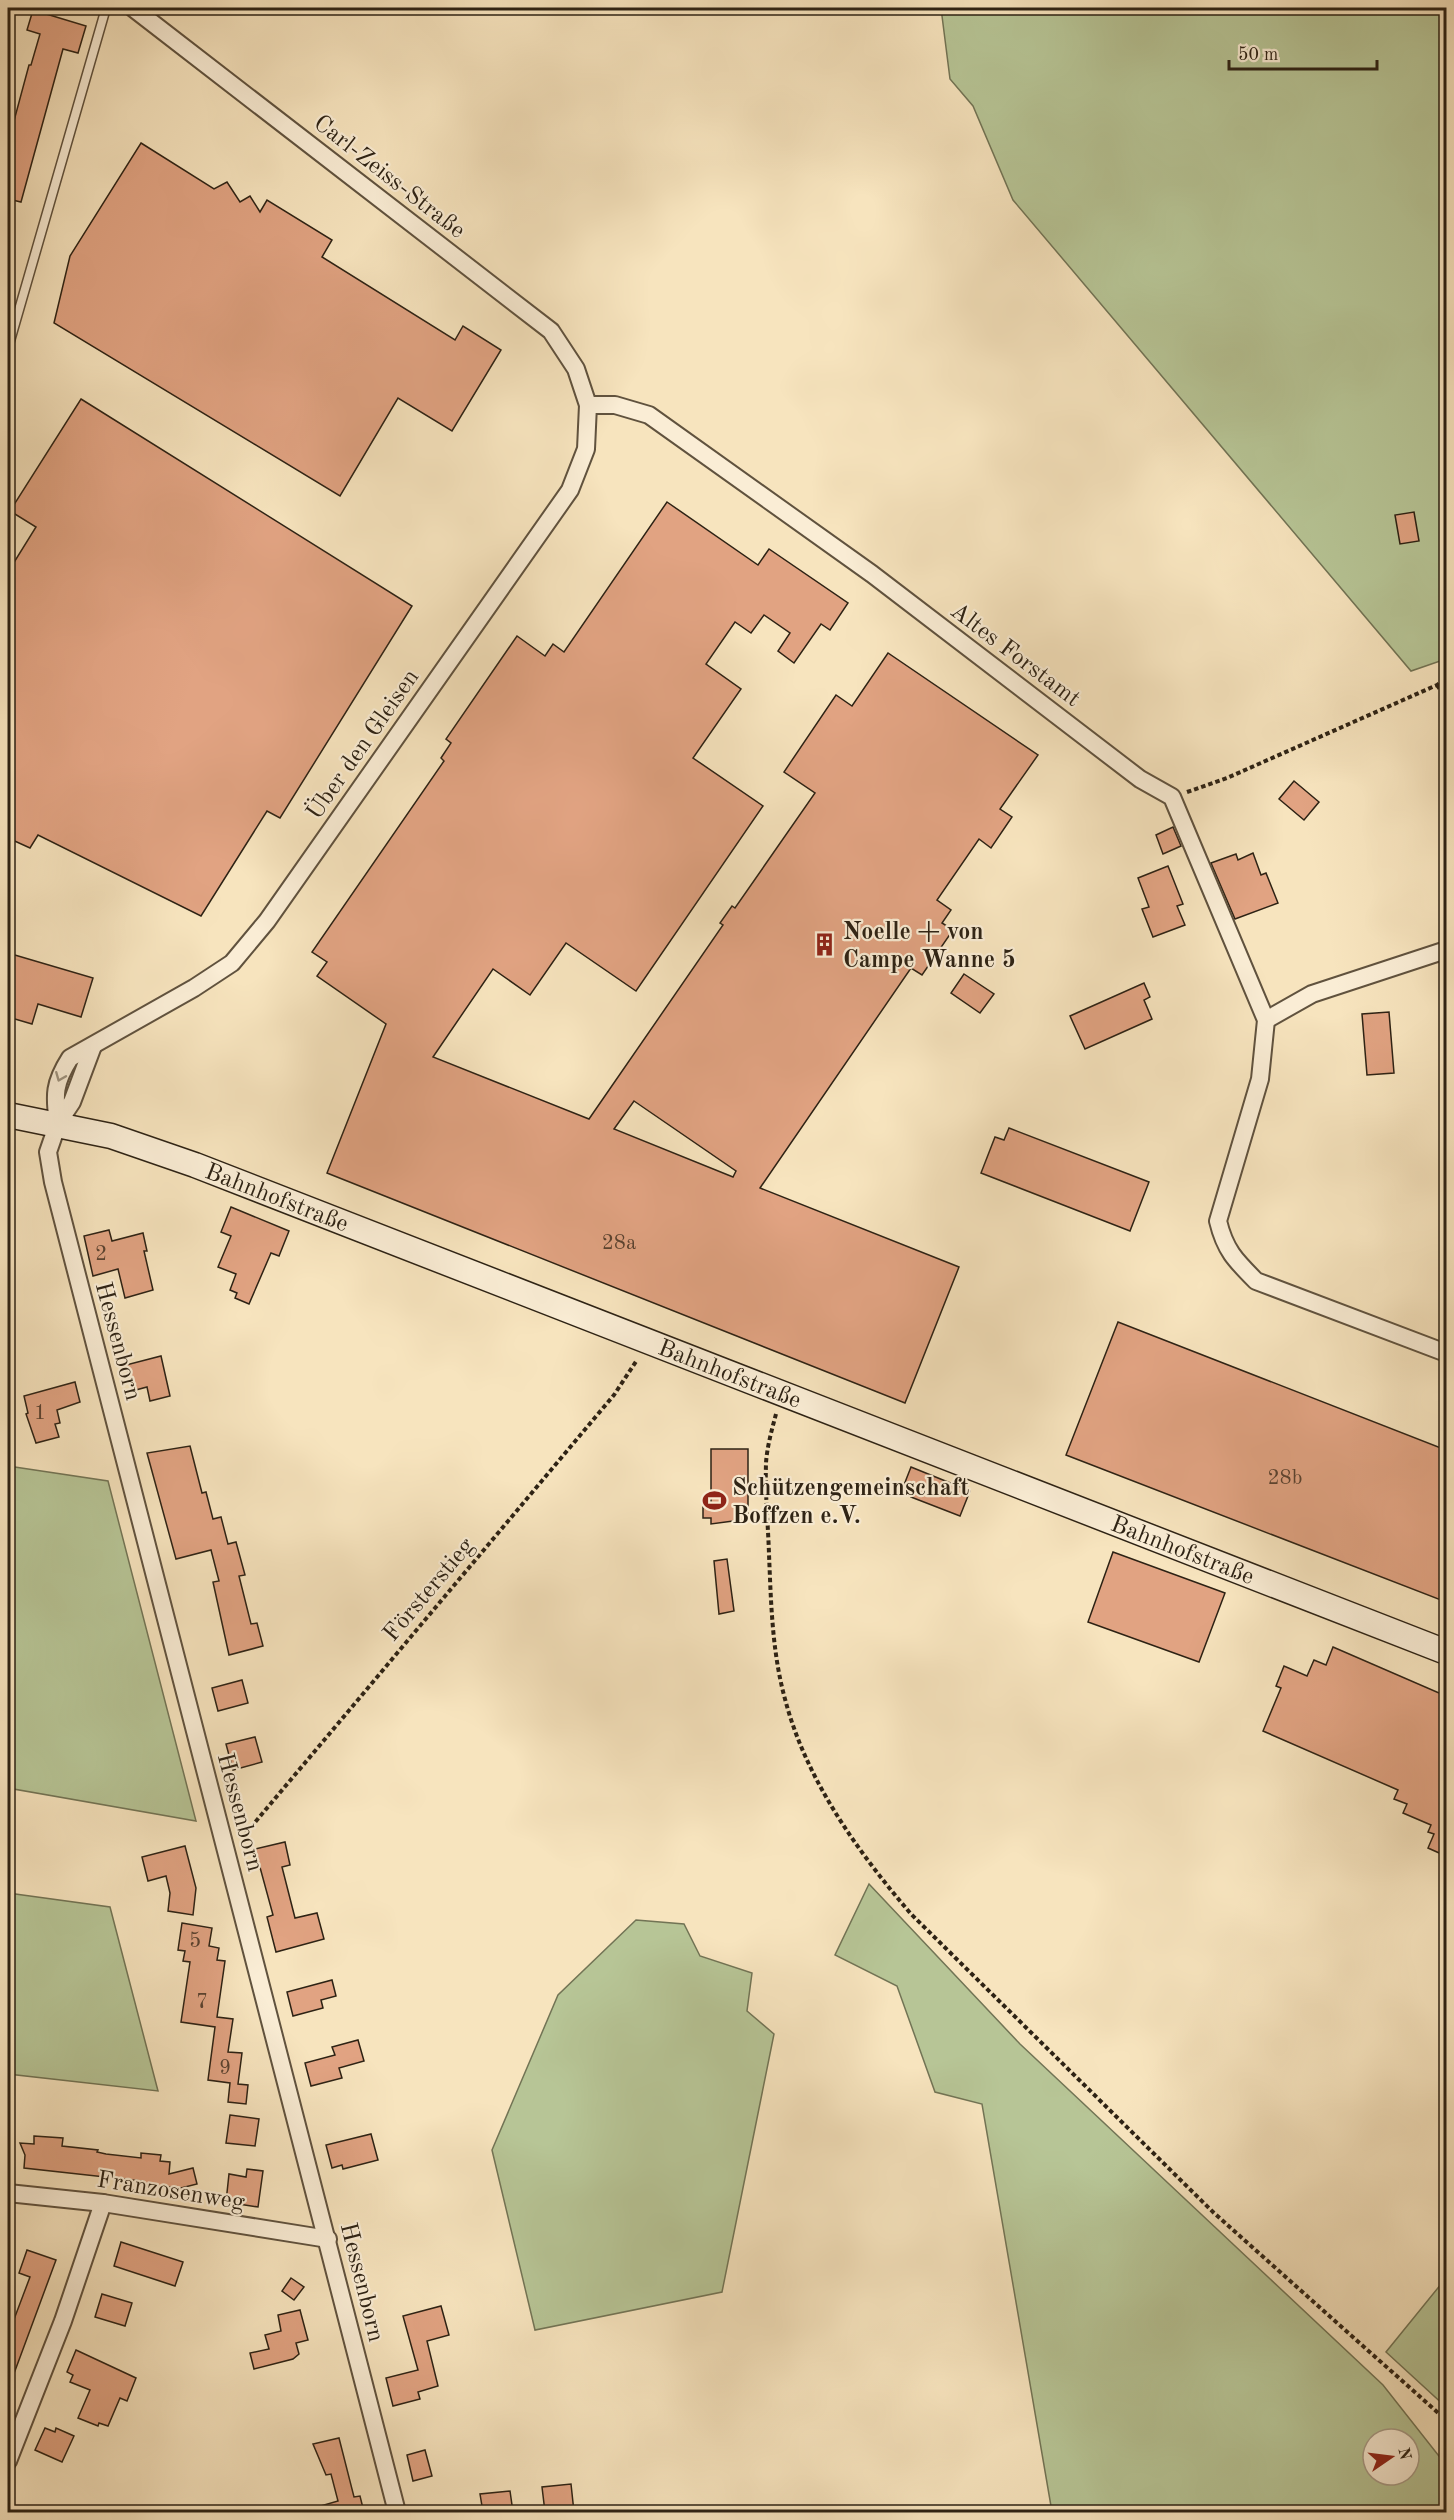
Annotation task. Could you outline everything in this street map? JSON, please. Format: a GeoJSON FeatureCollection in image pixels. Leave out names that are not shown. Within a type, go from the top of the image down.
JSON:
{"type":"FeatureCollection","features":[{"type":"Feature","properties":{"kind":"main road","name":"Bahnhofstraße"},"geometry":{"type":"LineString","coordinates":[[8,1115],[58,1123],[111,1136],[195,1165],[1446,1652]]}},
{"type":"Feature","properties":{"kind":"street","name":"Carl-Zeiss-Straße"},"geometry":{"type":"LineString","coordinates":[[133,8],[551,331],[576,369],[588,405]]}},
{"type":"Feature","properties":{"kind":"street","name":"Altes Forstamt"},"geometry":{"type":"LineString","coordinates":[[588,405],[615,405],[649,415],[872,574],[1140,779],[1172,797]]}},
{"type":"Feature","properties":{"kind":"street","name":"Über den Gleisen"},"geometry":{"type":"LineString","coordinates":[[58,1123],[72,1102],[93,1046],[194,988],[232,963],[267,921],[570,490],[586,449],[588,405]]}},
{"type":"Feature","properties":{"kind":"street"},"geometry":{"type":"LineString","coordinates":[[1172,797],[1266,1020],[1260,1079],[1218,1221],[1223,1242],[1233,1258],[1256,1281],[1446,1353]]}},
{"type":"Feature","properties":{"kind":"street"},"geometry":{"type":"LineString","coordinates":[[1266,1020],[1312,994],[1446,950]]}},
{"type":"Feature","properties":{"kind":"street","name":"Hessenborn"},"geometry":{"type":"LineString","coordinates":[[58,1123],[48,1152],[53,1182],[397,2512]]}},
{"type":"Feature","properties":{"kind":"street","name":"Franzosenweg"},"geometry":{"type":"LineString","coordinates":[[8,2193],[102,2203],[327,2239]]}},
{"type":"Feature","properties":{"kind":"street"},"geometry":{"type":"LineString","coordinates":[[8,2461],[63,2321],[102,2203]]}},
{"type":"Feature","properties":{"kind":"lane"},"geometry":{"type":"LineString","coordinates":[[8,348],[106,8]]}},
{"type":"Feature","properties":{"kind":"path"},"geometry":{"type":"LineString","coordinates":[[1172,797],[1227,778],[1437,685],[1446,678]]}},
{"type":"Feature","properties":{"kind":"path"},"geometry":{"type":"LineString","coordinates":[[1437,685],[1446,699]]}},
{"type":"Feature","properties":{"kind":"path","name":"Försterstieg"},"geometry":{"type":"LineString","coordinates":[[228,1855],[614,1395],[649,1341]]}},
{"type":"Feature","properties":{"kind":"path"},"geometry":{"type":"LineString","coordinates":[[780,1392],[766,1461],[771,1618],[784,1699],[812,1768],[837,1815],[866,1860],[911,1914],[1214,2213],[1446,2420]]}},
{"type":"Feature","properties":{"kind":"green space"},"geometry":{"type":"Polygon","coordinates":[[[941,8],[1446,8],[1446,659],[1411,671],[1013,200],[973,106],[950,79],[941,8]]]}},
{"type":"Feature","properties":{"kind":"green space"},"geometry":{"type":"Polygon","coordinates":[[[8,1466],[108,1481],[196,1821],[8,1788],[8,1466]]]}},
{"type":"Feature","properties":{"kind":"green space"},"geometry":{"type":"Polygon","coordinates":[[[869,1884],[1020,2044],[1383,2385],[1416,2427],[1361,2427],[1361,2487],[1421,2487],[1421,2433],[1446,2465],[1446,2512],[1052,2512],[982,2104],[935,2092],[897,1986],[835,1955],[869,1884]]]}},
{"type":"Feature","properties":{"kind":"green space"},"geometry":{"type":"Polygon","coordinates":[[[8,1893],[110,1907],[158,2091],[8,2074],[8,1893]]]}},
{"type":"Feature","properties":{"kind":"green space"},"geometry":{"type":"Polygon","coordinates":[[[636,1920],[684,1924],[700,1956],[752,1973],[747,2011],[774,2034],[722,2292],[535,2330],[492,2150],[558,1995],[636,1920]]]}},
{"type":"Feature","properties":{"kind":"green space"},"geometry":{"type":"Polygon","coordinates":[[[1446,2278],[1446,2407],[1386,2352],[1446,2278]]]}},
{"type":"Feature","properties":{"kind":"building"},"geometry":{"type":"Polygon","coordinates":[[[33,10],[86,26],[78,53],[63,49],[21,202],[8,199],[8,143],[29,65],[31,65],[40,34],[27,30],[33,10]]]}},
{"type":"Feature","properties":{"kind":"building"},"geometry":{"type":"Polygon","coordinates":[[[141,143],[214,189],[227,182],[240,202],[250,196],[260,212],[267,200],[332,240],[322,257],[455,340],[463,326],[501,350],[452,431],[398,398],[340,496],[54,323],[70,256],[141,143]]]}},
{"type":"Feature","properties":{"kind":"building"},"geometry":{"type":"Polygon","coordinates":[[[81,399],[412,606],[280,818],[267,811],[201,916],[38,835],[30,848],[8,838],[8,572],[36,527],[10,511],[81,399]]]}},
{"type":"Feature","properties":{"kind":"building"},"geometry":{"type":"Polygon","coordinates":[[[667,502],[758,565],[769,549],[848,603],[830,630],[821,624],[794,663],[778,651],[790,633],[764,615],[751,633],[735,622],[706,664],[741,689],[693,758],[763,806],[636,991],[566,943],[530,995],[493,969],[433,1057],[589,1119],[723,925],[720,923],[732,906],[735,908],[815,793],[784,772],[836,695],[852,706],[888,653],[1038,755],[1000,809],[1012,817],[991,848],[979,839],[937,900],[951,910],[942,923],[953,930],[922,975],[911,968],[760,1188],[959,1267],[905,1403],[327,1173],[386,1024],[317,976],[327,962],[312,952],[444,761],[441,758],[451,743],[446,739],[517,636],[545,656],[553,644],[564,652],[667,502]],[[634,1101],[614,1129],[733,1177],[736,1171],[634,1101]]]}},
{"type":"Feature","properties":{"kind":"building"},"geometry":{"type":"Polygon","coordinates":[[[1414,512],[1419,541],[1400,544],[1395,515],[1414,512]]]}},
{"type":"Feature","properties":{"kind":"building"},"geometry":{"type":"Polygon","coordinates":[[[1294,781],[1319,802],[1304,820],[1279,799],[1294,781]]]}},
{"type":"Feature","properties":{"kind":"building"},"geometry":{"type":"Polygon","coordinates":[[[1173,827],[1181,846],[1163,854],[1156,835],[1173,827]]]}},
{"type":"Feature","properties":{"kind":"building"},"geometry":{"type":"Polygon","coordinates":[[[1253,853],[1261,875],[1266,873],[1278,903],[1235,919],[1211,863],[1236,854],[1238,860],[1253,853]]]}},
{"type":"Feature","properties":{"kind":"building"},"geometry":{"type":"Polygon","coordinates":[[[1168,866],[1183,904],[1177,906],[1185,925],[1153,937],[1142,909],[1149,907],[1138,878],[1168,866]]]}},
{"type":"Feature","properties":{"kind":"building"},"geometry":{"type":"Polygon","coordinates":[[[8,953],[93,978],[81,1017],[38,1004],[32,1024],[8,1017],[8,953]]]}},
{"type":"Feature","properties":{"kind":"building"},"geometry":{"type":"Polygon","coordinates":[[[964,974],[994,994],[980,1013],[951,993],[964,974]]]}},
{"type":"Feature","properties":{"kind":"building"},"geometry":{"type":"Polygon","coordinates":[[[1144,983],[1150,997],[1144,1000],[1152,1019],[1085,1049],[1070,1016],[1144,983]]]}},
{"type":"Feature","properties":{"kind":"building"},"geometry":{"type":"Polygon","coordinates":[[[1389,1012],[1394,1073],[1367,1075],[1362,1014],[1389,1012]]]}},
{"type":"Feature","properties":{"kind":"building"},"geometry":{"type":"Polygon","coordinates":[[[1009,1128],[1149,1182],[1130,1231],[981,1173],[995,1137],[1004,1140],[1009,1128]]]}},
{"type":"Feature","properties":{"kind":"building"},"geometry":{"type":"Polygon","coordinates":[[[231,1207],[289,1231],[279,1256],[271,1253],[249,1304],[235,1298],[237,1293],[230,1290],[236,1274],[218,1267],[231,1236],[221,1232],[231,1207]]]}},
{"type":"Feature","properties":{"kind":"building"},"geometry":{"type":"Polygon","coordinates":[[[109,1230],[112,1241],[143,1233],[147,1251],[144,1251],[153,1290],[125,1298],[118,1269],[93,1276],[84,1236],[109,1230]]]}},
{"type":"Feature","properties":{"kind":"building"},"geometry":{"type":"Polygon","coordinates":[[[1118,1322],[1446,1450],[1446,1602],[1066,1455],[1118,1322]]]}},
{"type":"Feature","properties":{"kind":"building"},"geometry":{"type":"Polygon","coordinates":[[[161,1356],[170,1396],[150,1401],[147,1387],[132,1391],[126,1365],[161,1356]]]}},
{"type":"Feature","properties":{"kind":"building"},"geometry":{"type":"Polygon","coordinates":[[[75,1382],[80,1402],[57,1410],[60,1423],[55,1424],[59,1437],[36,1443],[26,1414],[28,1413],[24,1396],[75,1382]]]}},
{"type":"Feature","properties":{"kind":"building"},"geometry":{"type":"Polygon","coordinates":[[[190,1446],[202,1493],[206,1492],[213,1519],[221,1517],[228,1544],[236,1542],[245,1575],[239,1576],[251,1624],[257,1623],[263,1646],[229,1655],[213,1582],[219,1581],[211,1550],[176,1559],[147,1453],[190,1446]]]}},
{"type":"Feature","properties":{"kind":"building"},"geometry":{"type":"Polygon","coordinates":[[[711,1449],[748,1449],[748,1519],[711,1524],[711,1518],[703,1518],[703,1501],[711,1501],[711,1449]]]}},
{"type":"Feature","properties":{"kind":"building"},"geometry":{"type":"Polygon","coordinates":[[[911,1467],[970,1491],[960,1516],[911,1497],[912,1494],[902,1490],[911,1467]]]}},
{"type":"Feature","properties":{"kind":"building"},"geometry":{"type":"Polygon","coordinates":[[[1113,1552],[1225,1593],[1199,1662],[1088,1622],[1113,1552]]]}},
{"type":"Feature","properties":{"kind":"building"},"geometry":{"type":"Polygon","coordinates":[[[727,1559],[734,1611],[719,1614],[714,1561],[727,1559]]]}},
{"type":"Feature","properties":{"kind":"building"},"geometry":{"type":"Polygon","coordinates":[[[1333,1647],[1446,1696],[1446,1856],[1428,1848],[1434,1834],[1428,1832],[1431,1825],[1403,1813],[1407,1804],[1394,1799],[1398,1790],[1263,1731],[1281,1688],[1276,1686],[1284,1666],[1307,1676],[1314,1660],[1326,1665],[1333,1647]]]}},
{"type":"Feature","properties":{"kind":"building"},"geometry":{"type":"Polygon","coordinates":[[[242,1680],[248,1703],[218,1711],[212,1688],[242,1680]]]}},
{"type":"Feature","properties":{"kind":"building"},"geometry":{"type":"Polygon","coordinates":[[[255,1737],[262,1762],[233,1770],[226,1744],[255,1737]]]}},
{"type":"Feature","properties":{"kind":"building"},"geometry":{"type":"Polygon","coordinates":[[[285,1842],[290,1865],[282,1867],[295,1918],[317,1913],[324,1939],[276,1952],[267,1917],[273,1915],[255,1849],[285,1842]]]}},
{"type":"Feature","properties":{"kind":"building"},"geometry":{"type":"Polygon","coordinates":[[[185,1846],[196,1888],[193,1915],[168,1911],[170,1893],[166,1876],[148,1881],[142,1857],[185,1846]]]}},
{"type":"Feature","properties":{"kind":"building"},"geometry":{"type":"Polygon","coordinates":[[[182,1923],[212,1928],[209,1946],[219,1948],[217,1960],[225,1961],[217,2017],[233,2019],[228,2052],[242,2053],[238,2084],[248,2085],[246,2104],[228,2102],[230,2083],[208,2080],[215,2027],[181,2022],[190,1962],[183,1961],[185,1951],[178,1950],[182,1923]]]}},
{"type":"Feature","properties":{"kind":"building"},"geometry":{"type":"Polygon","coordinates":[[[332,1980],[336,1996],[321,2000],[323,2008],[293,2016],[287,1992],[332,1980]]]}},
{"type":"Feature","properties":{"kind":"building"},"geometry":{"type":"Polygon","coordinates":[[[358,2040],[364,2061],[339,2068],[342,2078],[311,2086],[305,2063],[335,2055],[332,2047],[358,2040]]]}},
{"type":"Feature","properties":{"kind":"building"},"geometry":{"type":"Polygon","coordinates":[[[230,2115],[259,2119],[255,2146],[226,2143],[230,2115]]]}},
{"type":"Feature","properties":{"kind":"building"},"geometry":{"type":"Polygon","coordinates":[[[371,2134],[378,2160],[343,2169],[342,2165],[332,2168],[326,2145],[371,2134]]]}},
{"type":"Feature","properties":{"kind":"building"},"geometry":{"type":"Polygon","coordinates":[[[34,2136],[63,2138],[62,2146],[98,2150],[97,2152],[106,2154],[141,2158],[141,2153],[161,2155],[160,2161],[170,2162],[169,2174],[193,2168],[197,2184],[181,2188],[139,2184],[142,2181],[24,2168],[25,2155],[20,2143],[34,2144],[34,2136]]]}},
{"type":"Feature","properties":{"kind":"building"},"geometry":{"type":"Polygon","coordinates":[[[247,2169],[263,2171],[258,2207],[226,2202],[229,2174],[246,2177],[247,2169]]]}},
{"type":"Feature","properties":{"kind":"building"},"geometry":{"type":"Polygon","coordinates":[[[121,2242],[183,2262],[175,2286],[114,2266],[121,2242]]]}},
{"type":"Feature","properties":{"kind":"building"},"geometry":{"type":"Polygon","coordinates":[[[27,2250],[56,2260],[9,2387],[8,2319],[13,2322],[30,2277],[19,2273],[27,2250]]]}},
{"type":"Feature","properties":{"kind":"building"},"geometry":{"type":"Polygon","coordinates":[[[291,2278],[304,2287],[294,2300],[282,2291],[291,2278]]]}},
{"type":"Feature","properties":{"kind":"building"},"geometry":{"type":"Polygon","coordinates":[[[102,2294],[132,2303],[125,2326],[95,2317],[102,2294]]]}},
{"type":"Feature","properties":{"kind":"building"},"geometry":{"type":"Polygon","coordinates":[[[441,2306],[449,2335],[427,2341],[438,2386],[418,2392],[420,2399],[393,2406],[386,2378],[418,2370],[403,2316],[441,2306]]]}},
{"type":"Feature","properties":{"kind":"building"},"geometry":{"type":"Polygon","coordinates":[[[300,2310],[308,2340],[296,2343],[299,2354],[293,2359],[254,2369],[250,2353],[269,2349],[265,2335],[281,2331],[278,2315],[300,2310]]]}},
{"type":"Feature","properties":{"kind":"building"},"geometry":{"type":"Polygon","coordinates":[[[76,2350],[136,2378],[127,2401],[120,2398],[108,2426],[99,2423],[98,2426],[78,2418],[90,2390],[70,2382],[73,2375],[67,2372],[76,2350]]]}},
{"type":"Feature","properties":{"kind":"building"},"geometry":{"type":"Polygon","coordinates":[[[45,2428],[55,2432],[56,2428],[74,2436],[62,2462],[35,2450],[45,2428]]]}},
{"type":"Feature","properties":{"kind":"building"},"geometry":{"type":"Polygon","coordinates":[[[339,2438],[354,2497],[360,2496],[364,2512],[317,2512],[317,2507],[338,2501],[331,2474],[326,2475],[313,2444],[339,2438]]]}},
{"type":"Feature","properties":{"kind":"building"},"geometry":{"type":"Polygon","coordinates":[[[425,2450],[432,2476],[413,2481],[407,2455],[425,2450]]]}},
{"type":"Feature","properties":{"kind":"building"},"geometry":{"type":"Polygon","coordinates":[[[571,2484],[574,2512],[545,2512],[542,2487],[571,2484]]]}},
{"type":"Feature","properties":{"kind":"building"},"geometry":{"type":"Polygon","coordinates":[[[510,2491],[513,2512],[483,2512],[480,2494],[510,2491]]]}},
{"type":"Feature","properties":{"kind":"place","name":"Noelle + von Campe Wanne 5"},"geometry":{"type":"Point","coordinates":[825,945]}},
{"type":"Feature","properties":{"kind":"place","name":"Schützengemeinschaft Boffzen e.V."},"geometry":{"type":"Point","coordinates":[714,1501]}}]}
